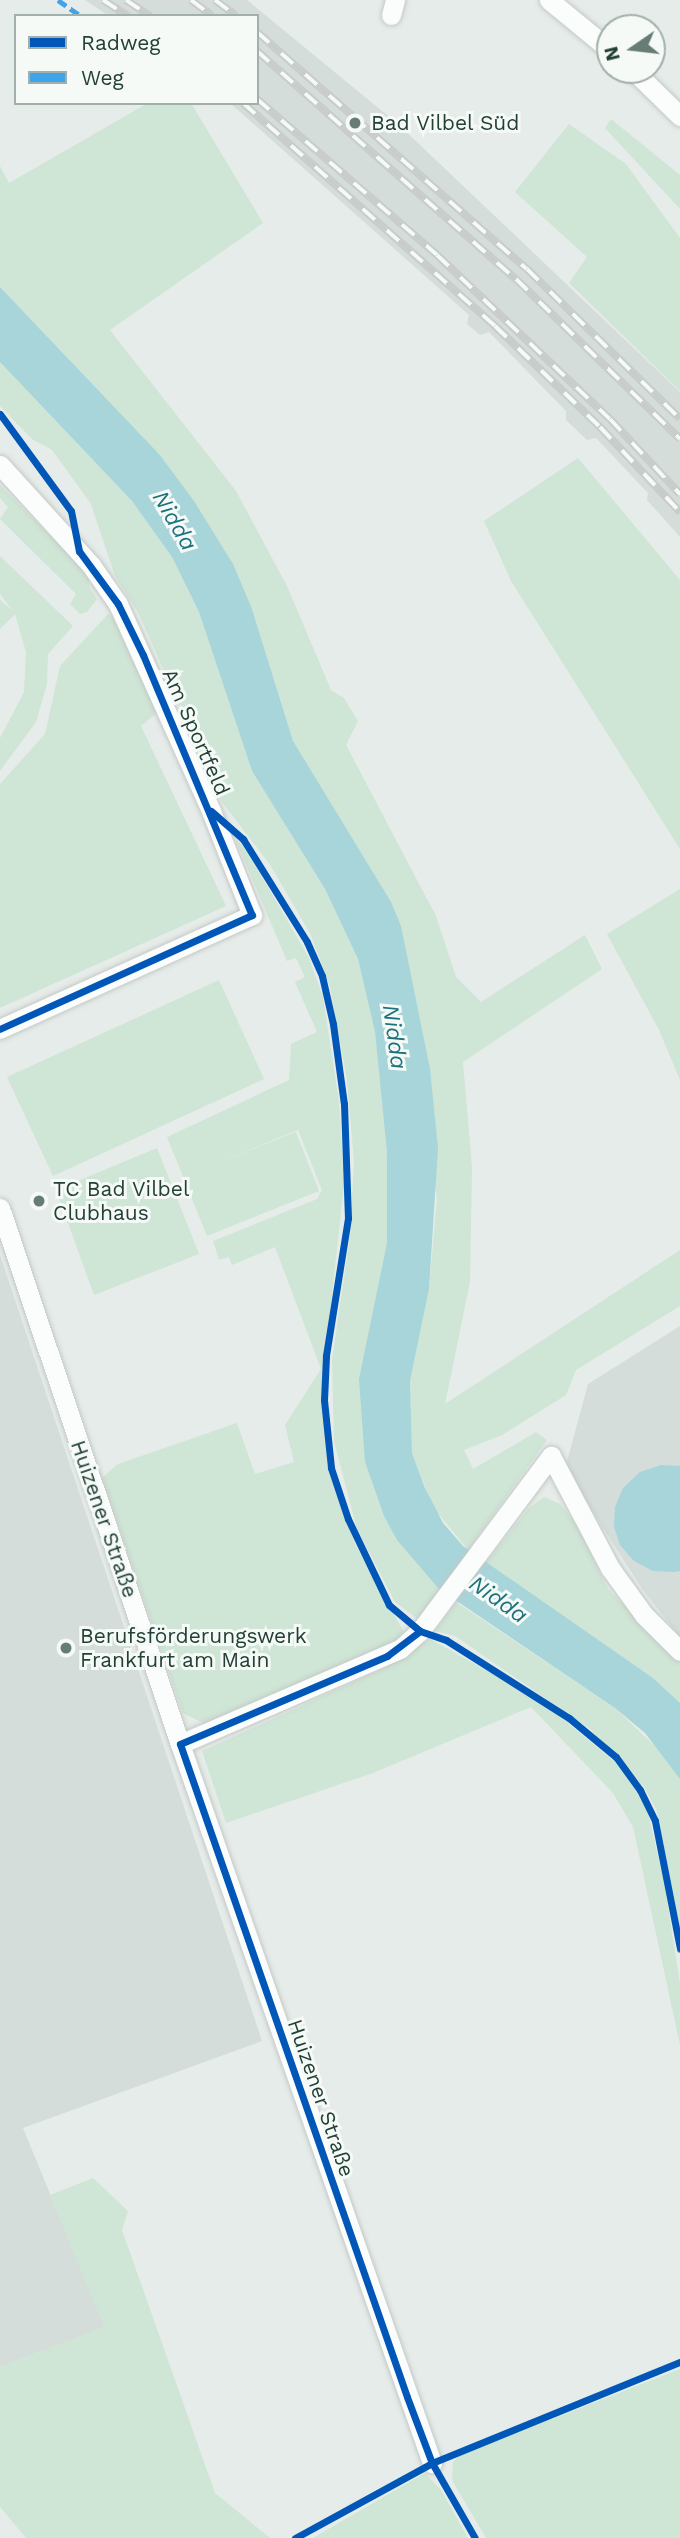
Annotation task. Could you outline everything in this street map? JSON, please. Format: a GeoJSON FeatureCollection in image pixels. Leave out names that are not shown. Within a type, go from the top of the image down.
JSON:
{"type":"FeatureCollection","features":[{"type":"Feature","properties":{"kind":"street"},"geometry":{"type":"LineString","coordinates":[[549,0],[596,39]]}},
{"type":"Feature","properties":{"kind":"street"},"geometry":{"type":"LineString","coordinates":[[647,84],[680,116]]}},
{"type":"Feature","properties":{"kind":"street","name":"Am Sportfeld"},"geometry":{"type":"LineString","coordinates":[[0,465],[91,565],[118,604],[211,811],[252,915],[0,1029]]}},
{"type":"Feature","properties":{"kind":"street","name":"Huizener Straße"},"geometry":{"type":"LineString","coordinates":[[0,1208],[180,1744],[432,2463]]}},
{"type":"Feature","properties":{"kind":"street"},"geometry":{"type":"LineString","coordinates":[[180,1744],[400,1649],[429,1618],[551,1456],[610,1568],[644,1615],[680,1651]]}},
{"type":"Feature","properties":{"kind":"shaded area"},"geometry":{"type":"Polygon","coordinates":[[[85,0],[247,0],[399,125],[680,392],[680,537],[647,500],[648,493],[596,438],[587,440],[566,420],[566,411],[489,332],[480,335],[467,324],[469,315],[232,105],[259,105],[259,14],[106,14],[85,0]]]}},
{"type":"Feature","properties":{"kind":"shaded area","name":"Berufsförderungswerk Frankfurt am Main"},"geometry":{"type":"Polygon","coordinates":[[[0,1255],[262,2041],[23,2128],[105,2327],[0,2367],[0,1255]]]}},
{"type":"Feature","properties":{"kind":"shaded area"},"geometry":{"type":"Polygon","coordinates":[[[680,1326],[680,1637],[643,1590],[565,1469],[588,1384],[680,1326]]]}},
{"type":"Feature","properties":{"kind":"green space"},"geometry":{"type":"Polygon","coordinates":[[[145,105],[192,105],[263,223],[110,330],[236,491],[287,586],[331,690],[344,698],[358,721],[346,745],[436,916],[456,977],[481,1002],[585,935],[602,969],[463,1062],[472,1167],[470,1282],[445,1404],[680,1250],[680,1306],[576,1370],[566,1395],[502,1435],[464,1450],[473,1469],[536,1432],[547,1440],[468,1550],[433,1507],[412,1453],[410,1381],[429,1289],[437,1198],[391,902],[308,773],[293,741],[252,609],[159,454],[0,287],[0,166],[9,183],[145,105]]]}},
{"type":"Feature","properties":{"kind":"green space"},"geometry":{"type":"Polygon","coordinates":[[[611,119],[680,175],[680,209],[605,128],[611,119]]]}},
{"type":"Feature","properties":{"kind":"green space"},"geometry":{"type":"Polygon","coordinates":[[[569,124],[626,164],[680,238],[680,391],[569,283],[587,257],[515,192],[569,124]]]}},
{"type":"Feature","properties":{"kind":"green space"},"geometry":{"type":"Polygon","coordinates":[[[0,362],[132,501],[172,557],[199,612],[252,771],[325,889],[358,959],[375,1032],[387,1153],[387,1243],[376,1308],[365,1462],[384,1516],[439,1589],[418,1619],[395,1602],[357,1529],[334,1441],[332,1360],[350,1236],[354,1161],[347,1080],[330,987],[310,933],[269,863],[222,802],[139,614],[115,576],[91,504],[52,450],[32,439],[0,406],[0,362]]]}},
{"type":"Feature","properties":{"kind":"green space"},"geometry":{"type":"Polygon","coordinates":[[[578,458],[680,580],[680,849],[511,581],[484,521],[578,458]]]}},
{"type":"Feature","properties":{"kind":"green space"},"geometry":{"type":"Polygon","coordinates":[[[0,485],[89,575],[89,587],[97,599],[87,612],[80,614],[70,604],[76,594],[0,519],[8,507],[0,498],[0,485]]]}},
{"type":"Feature","properties":{"kind":"green space"},"geometry":{"type":"Polygon","coordinates":[[[0,556],[73,626],[48,654],[47,684],[36,722],[0,771],[0,738],[24,692],[26,652],[15,614],[0,629],[0,600],[13,611],[0,594],[0,556]]]}},
{"type":"Feature","properties":{"kind":"green space"},"geometry":{"type":"Polygon","coordinates":[[[108,614],[116,619],[159,711],[141,726],[226,906],[0,1008],[0,784],[45,734],[60,666],[108,614]]]}},
{"type":"Feature","properties":{"kind":"green space"},"geometry":{"type":"Polygon","coordinates":[[[235,838],[244,846],[309,958],[323,997],[339,1102],[344,1185],[324,1367],[327,1464],[355,1544],[406,1636],[205,1724],[183,1713],[102,1478],[118,1464],[237,1423],[255,1474],[294,1462],[285,1425],[321,1369],[275,1247],[232,1265],[229,1257],[219,1260],[213,1241],[317,1199],[322,1190],[298,1130],[205,1168],[296,1132],[319,1191],[207,1236],[167,1137],[289,1080],[291,1044],[317,1032],[295,982],[305,977],[296,958],[287,961],[235,838]]]}},
{"type":"Feature","properties":{"kind":"green space"},"geometry":{"type":"Polygon","coordinates":[[[680,889],[680,1080],[659,1030],[607,934],[680,889]]]}},
{"type":"Feature","properties":{"kind":"green space"},"geometry":{"type":"Polygon","coordinates":[[[219,980],[264,1079],[53,1176],[7,1077],[219,980]]]}},
{"type":"Feature","properties":{"kind":"green space"},"geometry":{"type":"Polygon","coordinates":[[[157,1148],[199,1254],[94,1295],[56,1190],[157,1148]]]}},
{"type":"Feature","properties":{"kind":"green space"},"geometry":{"type":"Polygon","coordinates":[[[544,1497],[560,1504],[577,1525],[608,1589],[680,1662],[680,1703],[653,1678],[485,1564],[529,1508],[544,1497]]]}},
{"type":"Feature","properties":{"kind":"green space"},"geometry":{"type":"Polygon","coordinates":[[[456,1602],[615,1708],[668,1759],[680,1779],[680,1927],[657,1811],[644,1787],[590,1729],[455,1636],[435,1631],[456,1602]]]}},
{"type":"Feature","properties":{"kind":"green space"},"geometry":{"type":"Polygon","coordinates":[[[430,1639],[541,1701],[615,1762],[633,1785],[647,1809],[664,1882],[680,1983],[680,2045],[633,1827],[613,1793],[531,1707],[373,1773],[226,1823],[202,1751],[387,1667],[430,1639]]]}},
{"type":"Feature","properties":{"kind":"green space"},"geometry":{"type":"Polygon","coordinates":[[[93,2178],[128,2211],[122,2230],[215,2493],[270,2538],[26,2538],[0,2507],[0,2367],[104,2327],[50,2195],[93,2178]]]}},
{"type":"Feature","properties":{"kind":"green space"},"geometry":{"type":"Polygon","coordinates":[[[680,2369],[680,2538],[486,2538],[452,2480],[453,2462],[461,2455],[680,2369]]]}},
{"type":"Feature","properties":{"kind":"green space"},"geometry":{"type":"Polygon","coordinates":[[[425,2473],[441,2490],[468,2538],[313,2538],[425,2473]]]}},
{"type":"Feature","properties":{"kind":"water","name":"Nidda"},"geometry":{"type":"Polygon","coordinates":[[[0,287],[159,454],[194,501],[233,564],[252,609],[293,741],[391,902],[401,926],[430,1069],[438,1148],[429,1289],[410,1381],[412,1453],[425,1488],[443,1523],[463,1546],[653,1678],[680,1703],[680,1779],[645,1733],[615,1708],[439,1589],[397,1540],[384,1516],[365,1462],[359,1379],[387,1243],[387,1153],[375,1032],[358,959],[325,889],[252,771],[199,612],[172,557],[132,501],[0,362],[0,287]]]}},
{"type":"Feature","properties":{"kind":"water"},"geometry":{"type":"Polygon","coordinates":[[[661,1465],[680,1466],[680,1571],[674,1572],[653,1571],[634,1561],[620,1545],[614,1527],[615,1507],[623,1488],[640,1472],[661,1465]]]}},
{"type":"Feature","properties":{"kind":"railway"},"geometry":{"type":"LineString","coordinates":[[103,0],[125,14]]}},
{"type":"Feature","properties":{"kind":"railway"},"geometry":{"type":"LineString","coordinates":[[126,0],[147,14]]}},
{"type":"Feature","properties":{"kind":"railway"},"geometry":{"type":"LineString","coordinates":[[191,0],[209,14]]}},
{"type":"Feature","properties":{"kind":"railway"},"geometry":{"type":"LineString","coordinates":[[215,0],[233,14]]}},
{"type":"Feature","properties":{"kind":"railway"},"geometry":{"type":"LineString","coordinates":[[259,34],[527,269],[680,419]]}},
{"type":"Feature","properties":{"kind":"railway"},"geometry":{"type":"LineString","coordinates":[[259,53],[516,279],[680,439]]}},
{"type":"Feature","properties":{"kind":"railway"},"geometry":{"type":"LineString","coordinates":[[259,101],[437,255],[610,419],[680,494]]}},
{"type":"Feature","properties":{"kind":"railway"},"geometry":{"type":"LineString","coordinates":[[245,105],[495,326],[600,427],[680,512]]}},
{"type":"Feature","properties":{"kind":"marked path"},"geometry":{"type":"LineString","coordinates":[[58,0],[78,14]]}},
{"type":"Feature","properties":{"kind":"cycle path"},"geometry":{"type":"LineString","coordinates":[[0,414],[71,511],[79,551],[118,604],[143,655],[252,915],[0,1029]]}},
{"type":"Feature","properties":{"kind":"cycle path"},"geometry":{"type":"LineString","coordinates":[[211,811],[243,839],[307,942],[322,976],[333,1024],[344,1104],[348,1218],[326,1356],[324,1400],[331,1468],[348,1519],[389,1605],[420,1631],[446,1640],[569,1718],[616,1757],[640,1790],[655,1821],[680,1949]]}},
{"type":"Feature","properties":{"kind":"cycle path"},"geometry":{"type":"LineString","coordinates":[[420,1631],[387,1656],[180,1744],[407,2397],[432,2463],[475,2538]]}},
{"type":"Feature","properties":{"kind":"cycle path"},"geometry":{"type":"LineString","coordinates":[[295,2538],[432,2463],[680,2362]]}},
{"type":"Feature","properties":{"kind":"place","name":"Bad Vilbel Süd"},"geometry":{"type":"Point","coordinates":[355,123]}},
{"type":"Feature","properties":{"kind":"place","name":"TC Bad Vilbel Clubhaus"},"geometry":{"type":"Point","coordinates":[39,1201]}},
{"type":"Feature","properties":{"kind":"place","name":"Berufsförderungswerk Frankfurt am Main"},"geometry":{"type":"Point","coordinates":[66,1648]}}]}
